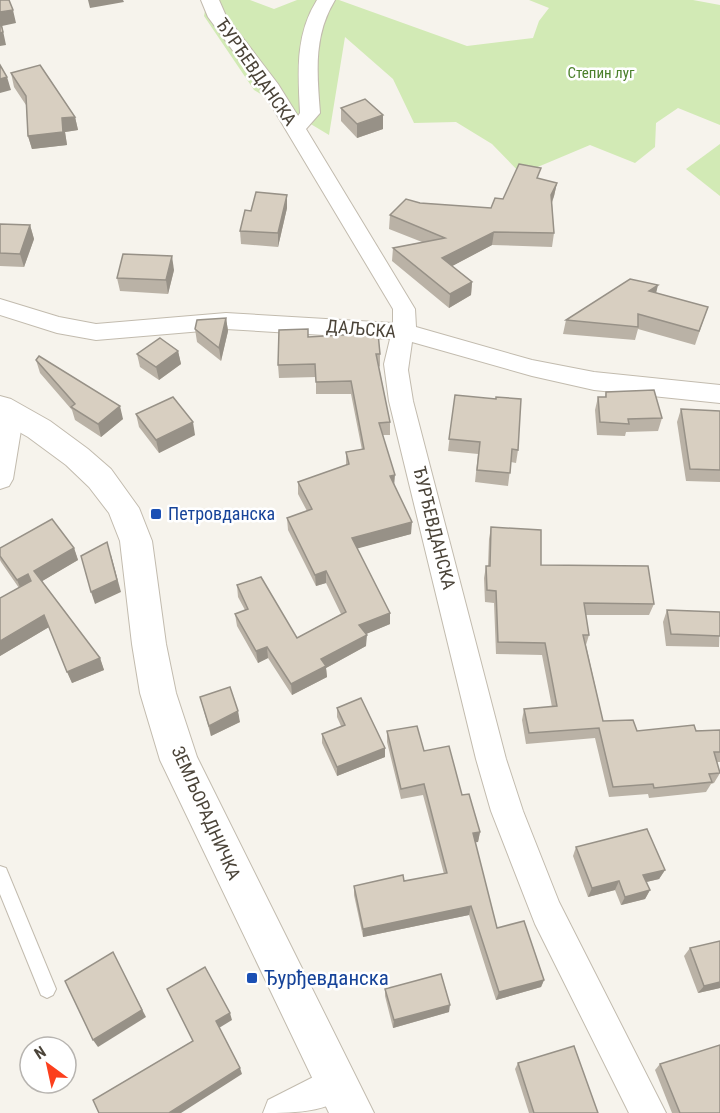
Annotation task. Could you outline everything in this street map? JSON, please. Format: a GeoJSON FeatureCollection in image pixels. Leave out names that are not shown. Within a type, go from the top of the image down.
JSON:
{"type":"FeatureCollection","features":[{"type":"Feature","properties":{"kind":"street","name":"ЂУРЂЕВДАНСКА"},"geometry":{"type":"LineString","coordinates":[[210,0],[217,17],[271,88],[404,309],[406,323],[397,366],[401,401],[491,759],[507,811],[547,912],[648,1113]]}},
{"type":"Feature","properties":{"kind":"street"},"geometry":{"type":"LineString","coordinates":[[295,127],[303,122],[310,113],[307,59],[309,40],[315,18],[326,0]]}},
{"type":"Feature","properties":{"kind":"street","name":"ДАЉСКА"},"geometry":{"type":"LineString","coordinates":[[0,307],[57,325],[96,332],[226,321],[360,328],[404,333],[520,365],[594,381],[720,394]]}},
{"type":"Feature","properties":{"kind":"street"},"geometry":{"type":"LineString","coordinates":[[0,479],[10,423],[8,411]]}},
{"type":"Feature","properties":{"kind":"street","name":"ЗЕМЉОРАДНИЧКА"},"geometry":{"type":"LineString","coordinates":[[8,411],[58,442],[100,478],[123,508],[136,541],[149,644],[158,693],[179,760],[345,1098],[281,1113]]}},
{"type":"Feature","properties":{"kind":"lane"},"geometry":{"type":"LineString","coordinates":[[0,874],[47,989]]}},
{"type":"Feature","properties":{"kind":"green space","name":"Степин луг"},"geometry":{"type":"Polygon","coordinates":[[[207,0],[250,0],[274,9],[297,0],[339,0],[467,46],[533,38],[539,21],[549,8],[529,0],[693,0],[720,5],[720,125],[678,108],[656,123],[655,147],[635,163],[590,145],[521,174],[492,144],[456,122],[414,123],[393,79],[345,37],[329,135],[254,90],[204,16],[207,0]]]}},
{"type":"Feature","properties":{"kind":"green space"},"geometry":{"type":"Polygon","coordinates":[[[720,144],[720,196],[686,169],[720,144]]]}},
{"type":"Feature","properties":{"kind":"building"},"geometry":{"type":"Polygon","coordinates":[[[0,0],[9,0],[13,10],[0,12],[0,0]]]}},
{"type":"Feature","properties":{"kind":"building"},"geometry":{"type":"Polygon","coordinates":[[[0,65],[7,77],[0,79],[0,65]]]}},
{"type":"Feature","properties":{"kind":"building"},"geometry":{"type":"Polygon","coordinates":[[[40,65],[75,117],[62,118],[63,132],[28,136],[26,96],[11,73],[40,65]]]}},
{"type":"Feature","properties":{"kind":"building"},"geometry":{"type":"Polygon","coordinates":[[[365,99],[383,115],[357,124],[341,108],[365,99]]]}},
{"type":"Feature","properties":{"kind":"building"},"geometry":{"type":"Polygon","coordinates":[[[519,164],[541,168],[537,178],[557,183],[551,195],[554,233],[494,232],[442,258],[472,282],[450,294],[393,248],[445,238],[390,215],[406,199],[420,203],[491,208],[495,198],[503,199],[519,164]]]}},
{"type":"Feature","properties":{"kind":"building"},"geometry":{"type":"Polygon","coordinates":[[[256,192],[287,195],[278,233],[240,231],[245,210],[251,211],[256,192]]]}},
{"type":"Feature","properties":{"kind":"building"},"geometry":{"type":"Polygon","coordinates":[[[0,224],[30,225],[20,254],[0,253],[0,224]]]}},
{"type":"Feature","properties":{"kind":"building"},"geometry":{"type":"Polygon","coordinates":[[[123,254],[172,256],[166,280],[117,278],[123,254]]]}},
{"type":"Feature","properties":{"kind":"building"},"geometry":{"type":"Polygon","coordinates":[[[630,279],[658,285],[649,291],[708,307],[699,331],[638,314],[638,327],[566,320],[630,279]]]}},
{"type":"Feature","properties":{"kind":"building"},"geometry":{"type":"Polygon","coordinates":[[[226,318],[219,348],[195,329],[197,320],[226,318]]]}},
{"type":"Feature","properties":{"kind":"building"},"geometry":{"type":"Polygon","coordinates":[[[308,329],[308,337],[378,333],[380,354],[376,354],[390,422],[379,423],[395,475],[390,476],[412,522],[352,538],[390,613],[359,625],[367,635],[321,659],[326,666],[291,684],[267,647],[256,651],[235,614],[248,609],[237,585],[261,577],[297,638],[346,612],[326,571],[315,575],[287,518],[312,509],[298,482],[349,464],[346,452],[364,449],[351,381],[316,382],[315,364],[278,365],[279,330],[308,329]]]}},
{"type":"Feature","properties":{"kind":"building"},"geometry":{"type":"Polygon","coordinates":[[[160,338],[178,351],[156,367],[137,354],[160,338]]]}},
{"type":"Feature","properties":{"kind":"building"},"geometry":{"type":"Polygon","coordinates":[[[39,356],[120,406],[98,424],[71,407],[75,404],[36,360],[39,356]]]}},
{"type":"Feature","properties":{"kind":"building"},"geometry":{"type":"Polygon","coordinates":[[[654,390],[662,418],[628,419],[629,424],[600,422],[598,397],[606,397],[606,392],[654,390]]]}},
{"type":"Feature","properties":{"kind":"building"},"geometry":{"type":"Polygon","coordinates":[[[455,395],[521,399],[518,450],[512,449],[510,473],[477,470],[480,442],[449,439],[455,395]]]}},
{"type":"Feature","properties":{"kind":"building"},"geometry":{"type":"Polygon","coordinates":[[[173,397],[193,422],[156,440],[136,414],[173,397]]]}},
{"type":"Feature","properties":{"kind":"building"},"geometry":{"type":"Polygon","coordinates":[[[681,409],[720,411],[720,470],[690,469],[681,409]]]}},
{"type":"Feature","properties":{"kind":"building"},"geometry":{"type":"Polygon","coordinates":[[[52,519],[74,548],[34,571],[100,658],[67,672],[44,615],[0,641],[0,598],[31,581],[28,574],[17,580],[0,556],[0,548],[52,519]]]}},
{"type":"Feature","properties":{"kind":"building"},"geometry":{"type":"Polygon","coordinates":[[[491,527],[541,530],[541,565],[648,566],[654,604],[584,603],[589,635],[583,635],[603,721],[633,720],[637,731],[694,725],[696,731],[720,730],[720,752],[714,752],[720,773],[709,774],[712,782],[654,788],[653,784],[613,787],[599,728],[529,733],[524,709],[557,706],[545,643],[498,642],[496,591],[487,590],[486,566],[490,566],[491,527]]]}},
{"type":"Feature","properties":{"kind":"building"},"geometry":{"type":"Polygon","coordinates":[[[107,542],[117,580],[91,592],[81,556],[107,542]]]}},
{"type":"Feature","properties":{"kind":"building"},"geometry":{"type":"Polygon","coordinates":[[[667,610],[720,612],[720,636],[671,634],[667,610]]]}},
{"type":"Feature","properties":{"kind":"building"},"geometry":{"type":"Polygon","coordinates":[[[230,687],[238,711],[209,726],[200,697],[230,687]]]}},
{"type":"Feature","properties":{"kind":"building"},"geometry":{"type":"Polygon","coordinates":[[[361,698],[385,748],[337,767],[322,734],[345,725],[337,708],[361,698]]]}},
{"type":"Feature","properties":{"kind":"building"},"geometry":{"type":"Polygon","coordinates":[[[417,726],[424,751],[449,746],[462,795],[469,794],[480,832],[473,833],[497,928],[524,921],[544,980],[499,992],[471,906],[363,929],[354,886],[403,875],[404,881],[447,873],[424,784],[401,789],[387,731],[417,726]]]}},
{"type":"Feature","properties":{"kind":"building"},"geometry":{"type":"Polygon","coordinates":[[[647,829],[665,870],[643,875],[650,890],[625,897],[619,881],[592,888],[576,847],[647,829]]]}},
{"type":"Feature","properties":{"kind":"building"},"geometry":{"type":"Polygon","coordinates":[[[720,941],[720,982],[704,986],[690,948],[720,941]]]}},
{"type":"Feature","properties":{"kind":"building"},"geometry":{"type":"Polygon","coordinates":[[[113,952],[142,1010],[93,1040],[65,981],[113,952]]]}},
{"type":"Feature","properties":{"kind":"building"},"geometry":{"type":"Polygon","coordinates":[[[205,967],[230,1013],[216,1021],[240,1068],[169,1113],[99,1113],[93,1100],[193,1041],[167,989],[205,967]]]}},
{"type":"Feature","properties":{"kind":"building"},"geometry":{"type":"Polygon","coordinates":[[[441,974],[450,1005],[394,1020],[385,989],[441,974]]]}},
{"type":"Feature","properties":{"kind":"building"},"geometry":{"type":"Polygon","coordinates":[[[720,1045],[720,1113],[680,1113],[660,1064],[720,1045]]]}},
{"type":"Feature","properties":{"kind":"building"},"geometry":{"type":"Polygon","coordinates":[[[574,1046],[598,1113],[534,1113],[518,1063],[574,1046]]]}},
{"type":"Feature","properties":{"kind":"place","name":"Петровданска"},"geometry":{"type":"Point","coordinates":[156,514]}},
{"type":"Feature","properties":{"kind":"place","name":"Ђурђевданска"},"geometry":{"type":"Point","coordinates":[252,978]}}]}
